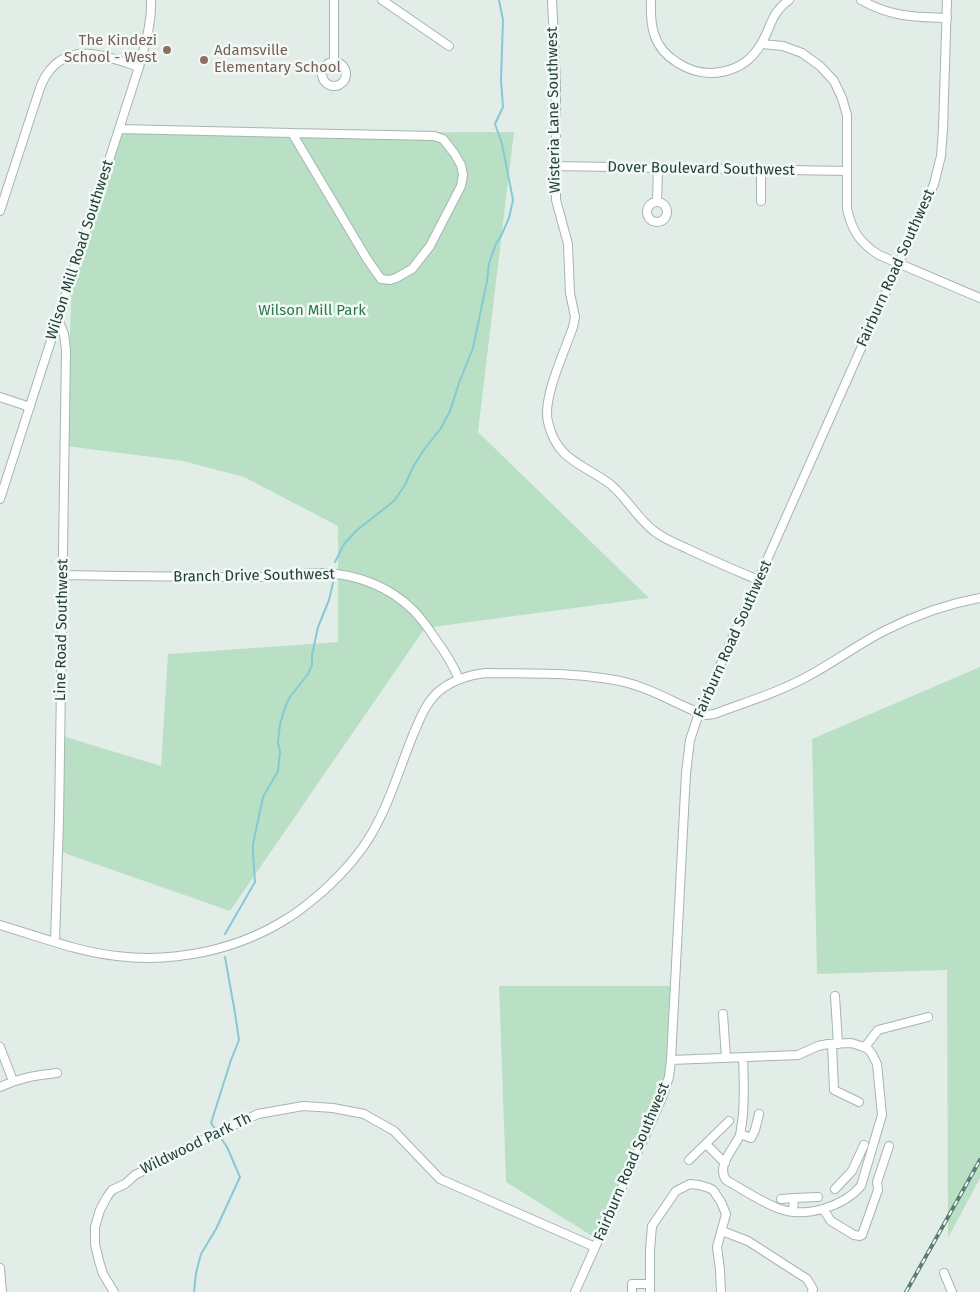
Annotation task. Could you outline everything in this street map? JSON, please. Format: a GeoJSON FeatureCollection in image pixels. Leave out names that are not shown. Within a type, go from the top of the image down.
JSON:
{"type":"FeatureCollection","features":[{"type":"Feature","properties":{"kind":"street","name":"Wilson Mill Road Southwest"},"geometry":{"type":"LineString","coordinates":[[0,499],[139,67],[147,38],[151,15],[151,0]]}},
{"type":"Feature","properties":{"kind":"street"},"geometry":{"type":"LineString","coordinates":[[334,0],[334,62]]}},
{"type":"Feature","properties":{"kind":"street"},"geometry":{"type":"LineString","coordinates":[[382,0],[449,46]]}},
{"type":"Feature","properties":{"kind":"street","name":"Wisteria Lane Southwest"},"geometry":{"type":"LineString","coordinates":[[552,0],[556,83],[556,200],[568,244],[570,293],[575,317],[574,327],[548,400],[547,420],[553,438],[560,450],[570,460],[603,479],[618,491],[643,522],[656,532],[665,538],[758,580]]}},
{"type":"Feature","properties":{"kind":"street"},"geometry":{"type":"LineString","coordinates":[[651,0],[651,18],[654,36],[658,44],[666,54],[685,68],[710,74],[734,68],[754,54],[762,44],[772,20],[782,5],[789,0]]}},
{"type":"Feature","properties":{"kind":"street"},"geometry":{"type":"LineString","coordinates":[[861,0],[873,7],[896,15],[947,18]]}},
{"type":"Feature","properties":{"kind":"street","name":"Fairburn Road Southwest"},"geometry":{"type":"LineString","coordinates":[[575,1292],[662,1098],[669,1077],[686,773],[690,740],[699,714],[934,184],[941,156],[943,129],[947,0]]}},
{"type":"Feature","properties":{"kind":"street"},"geometry":{"type":"LineString","coordinates":[[762,44],[783,46],[802,53],[820,66],[834,81],[847,115],[847,209],[854,231],[862,242],[879,255],[980,298]]}},
{"type":"Feature","properties":{"kind":"street"},"geometry":{"type":"LineString","coordinates":[[0,211],[40,88],[47,74],[55,65],[73,55],[84,53],[100,54],[139,67]]}},
{"type":"Feature","properties":{"kind":"street"},"geometry":{"type":"LineString","coordinates":[[119,129],[434,136],[443,139],[462,165],[461,186],[430,246],[412,268],[396,278],[390,280],[381,279],[367,259],[292,133]]}},
{"type":"Feature","properties":{"kind":"street","name":"Dover Boulevard Southwest"},"geometry":{"type":"LineString","coordinates":[[555,166],[847,171]]}},
{"type":"Feature","properties":{"kind":"street"},"geometry":{"type":"LineString","coordinates":[[657,202],[658,168]]}},
{"type":"Feature","properties":{"kind":"street"},"geometry":{"type":"LineString","coordinates":[[761,170],[761,201]]}},
{"type":"Feature","properties":{"kind":"street","name":"Line Road Southwest"},"geometry":{"type":"LineString","coordinates":[[55,942],[59,820],[66,350],[64,334],[58,319]]}},
{"type":"Feature","properties":{"kind":"street"},"geometry":{"type":"LineString","coordinates":[[0,397],[30,406]]}},
{"type":"Feature","properties":{"kind":"street","name":"Branch Drive Southwest"},"geometry":{"type":"LineString","coordinates":[[63,576],[253,577],[323,573],[354,577],[386,590],[413,610],[441,646],[459,679]]}},
{"type":"Feature","properties":{"kind":"street"},"geometry":{"type":"LineString","coordinates":[[0,925],[87,951],[116,956],[173,957],[204,952],[239,942],[266,931],[289,918],[333,882],[348,866],[362,849],[383,812],[423,710],[438,692],[459,679],[486,673],[601,677],[642,688],[699,714],[714,714],[787,687],[884,631],[919,614],[955,603],[980,598]]}},
{"type":"Feature","properties":{"kind":"street"},"geometry":{"type":"LineString","coordinates":[[835,996],[834,1090],[860,1102]]}},
{"type":"Feature","properties":{"kind":"street"},"geometry":{"type":"LineString","coordinates":[[723,1014],[726,1058]]}},
{"type":"Feature","properties":{"kind":"street"},"geometry":{"type":"LineString","coordinates":[[865,1047],[878,1030],[928,1017]]}},
{"type":"Feature","properties":{"kind":"street"},"geometry":{"type":"LineString","coordinates":[[671,1060],[798,1055],[818,1046],[835,1044],[851,1043],[865,1047],[872,1054],[877,1064],[882,1115],[865,1175],[861,1186],[857,1190],[839,1203],[823,1209],[810,1212],[792,1212],[780,1209],[726,1180],[723,1175],[723,1168],[740,1134],[744,1108],[744,1058]]}},
{"type":"Feature","properties":{"kind":"street"},"geometry":{"type":"LineString","coordinates":[[0,1047],[13,1081]]}},
{"type":"Feature","properties":{"kind":"street"},"geometry":{"type":"LineString","coordinates":[[0,1087],[34,1075],[56,1073]]}},
{"type":"Feature","properties":{"kind":"street","name":"Wildwood Park Th"},"geometry":{"type":"LineString","coordinates":[[114,1292],[103,1274],[95,1244],[95,1227],[100,1210],[106,1197],[112,1190],[125,1184],[135,1175],[258,1114],[303,1106],[333,1108],[364,1114],[394,1131],[440,1178],[595,1247]]}},
{"type":"Feature","properties":{"kind":"street"},"geometry":{"type":"LineString","coordinates":[[740,1134],[750,1138],[755,1130],[759,1114]]}},
{"type":"Feature","properties":{"kind":"street"},"geometry":{"type":"LineString","coordinates":[[689,1160],[729,1121]]}},
{"type":"Feature","properties":{"kind":"street"},"geometry":{"type":"LineString","coordinates":[[706,1144],[725,1163]]}},
{"type":"Feature","properties":{"kind":"street"},"geometry":{"type":"LineString","coordinates":[[836,1189],[854,1168],[864,1146]]}},
{"type":"Feature","properties":{"kind":"street"},"geometry":{"type":"LineString","coordinates":[[823,1209],[831,1221],[854,1235],[860,1236],[878,1190],[877,1182],[889,1146]]}},
{"type":"Feature","properties":{"kind":"street"},"geometry":{"type":"LineString","coordinates":[[854,1168],[877,1182]]}},
{"type":"Feature","properties":{"kind":"street"},"geometry":{"type":"LineString","coordinates":[[632,1292],[632,1284],[650,1288],[652,1226],[676,1192],[690,1184],[713,1190],[726,1214],[717,1247],[721,1292]]}},
{"type":"Feature","properties":{"kind":"street"},"geometry":{"type":"LineString","coordinates":[[781,1198],[818,1197]]}},
{"type":"Feature","properties":{"kind":"street"},"geometry":{"type":"LineString","coordinates":[[792,1212],[794,1198]]}},
{"type":"Feature","properties":{"kind":"street"},"geometry":{"type":"LineString","coordinates":[[722,1231],[748,1242],[807,1279],[813,1289],[812,1292]]}},
{"type":"Feature","properties":{"kind":"street"},"geometry":{"type":"LineString","coordinates":[[0,1268],[2,1292]]}},
{"type":"Feature","properties":{"kind":"street"},"geometry":{"type":"LineString","coordinates":[[944,1273],[952,1292]]}},
{"type":"Feature","properties":{"kind":"green space","name":"Wilson Mill Park"},"geometry":{"type":"Polygon","coordinates":[[[119,126],[228,133],[514,132],[478,432],[649,598],[425,628],[230,911],[67,854],[56,847],[56,734],[161,766],[168,654],[338,642],[338,526],[244,477],[183,461],[66,446],[72,278],[119,126]]]}},
{"type":"Feature","properties":{"kind":"green space"},"geometry":{"type":"Polygon","coordinates":[[[980,667],[980,1178],[948,1238],[947,970],[817,974],[812,739],[980,667]]]}},
{"type":"Feature","properties":{"kind":"green space"},"geometry":{"type":"Polygon","coordinates":[[[499,986],[672,986],[669,1083],[597,1239],[506,1182],[499,986]]]}},
{"type":"Feature","properties":{"kind":"waterway"},"geometry":{"type":"LineString","coordinates":[[335,562],[344,544],[357,530],[394,501],[405,485],[413,467],[441,428],[450,411],[473,348],[489,263],[509,218],[513,200],[502,144],[495,124],[503,107],[501,80],[503,20],[499,0]]}},
{"type":"Feature","properties":{"kind":"waterway"},"geometry":{"type":"LineString","coordinates":[[225,934],[255,882],[253,844],[263,797],[278,771],[280,724],[290,697],[308,674],[312,665],[312,655],[318,627],[329,600],[333,583]]}},
{"type":"Feature","properties":{"kind":"waterway"},"geometry":{"type":"LineString","coordinates":[[216,1130],[211,1123],[239,1040],[225,957]]}},
{"type":"Feature","properties":{"kind":"waterway"},"geometry":{"type":"LineString","coordinates":[[194,1292],[201,1254],[216,1229],[240,1177],[227,1147],[218,1134]]}},
{"type":"Feature","properties":{"kind":"railway"},"geometry":{"type":"LineString","coordinates":[[906,1292],[980,1160]]}},
{"type":"Feature","properties":{"kind":"place","name":"The Kindezi School - West"},"geometry":{"type":"Point","coordinates":[167,50]}},
{"type":"Feature","properties":{"kind":"place","name":"Adamsville Elementary School"},"geometry":{"type":"Point","coordinates":[204,60]}}]}
